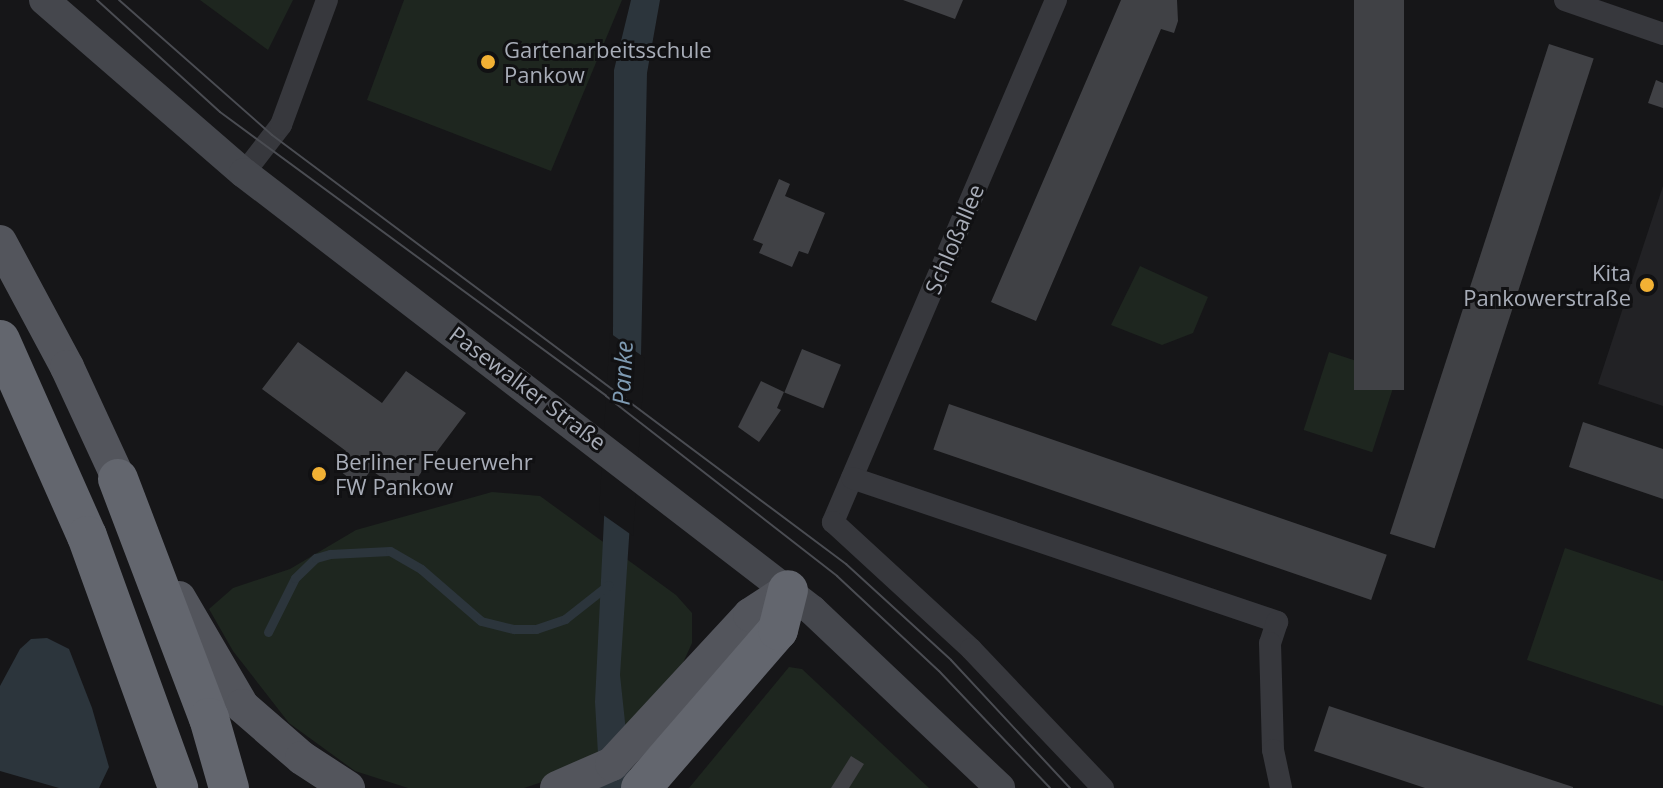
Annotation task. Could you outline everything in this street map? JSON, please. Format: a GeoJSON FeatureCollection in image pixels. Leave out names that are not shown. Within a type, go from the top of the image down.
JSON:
{"type":"FeatureCollection","features":[{"type":"Feature","properties":{"kind":"highway"},"geometry":{"type":"LineString","coordinates":[[0,340],[87,536],[178,788]]}},
{"type":"Feature","properties":{"kind":"highway"},"geometry":{"type":"LineString","coordinates":[[118,479],[209,718],[229,788]]}},
{"type":"Feature","properties":{"kind":"highway"},"geometry":{"type":"LineString","coordinates":[[641,788],[778,630],[788,590]]}},
{"type":"Feature","properties":{"kind":"main road","name":"Pasewalker Straße"},"geometry":{"type":"LineString","coordinates":[[44,0],[244,173],[603,445],[788,590],[1000,788]]}},
{"type":"Feature","properties":{"kind":"main road"},"geometry":{"type":"LineString","coordinates":[[0,242],[67,367],[118,479],[197,633],[242,706],[302,758],[348,788]]}},
{"type":"Feature","properties":{"kind":"main road"},"geometry":{"type":"LineString","coordinates":[[557,788],[612,764],[750,615],[788,590]]}},
{"type":"Feature","properties":{"kind":"street"},"geometry":{"type":"LineString","coordinates":[[244,173],[281,125],[327,0]]}},
{"type":"Feature","properties":{"kind":"street","name":"Schloßallee"},"geometry":{"type":"LineString","coordinates":[[1056,0],[833,522],[971,649],[1103,788]]}},
{"type":"Feature","properties":{"kind":"street"},"geometry":{"type":"LineString","coordinates":[[1565,0],[1663,34]]}},
{"type":"Feature","properties":{"kind":"street"},"geometry":{"type":"LineString","coordinates":[[852,478],[1277,622],[1270,643],[1273,750],[1281,788]]}},
{"type":"Feature","properties":{"kind":"shaded area"},"geometry":{"type":"Polygon","coordinates":[[[200,0],[293,0],[268,50],[200,0]]]}},
{"type":"Feature","properties":{"kind":"shaded area","name":"Gartenarbeitsschule Pankow"},"geometry":{"type":"Polygon","coordinates":[[[404,0],[622,0],[551,171],[367,100],[404,0]]]}},
{"type":"Feature","properties":{"kind":"shaded area","name":"Kita Pankowerstraße"},"geometry":{"type":"Polygon","coordinates":[[[1663,186],[1663,406],[1598,384],[1663,186]]]}},
{"type":"Feature","properties":{"kind":"shaded area"},"geometry":{"type":"Polygon","coordinates":[[[1140,266],[1208,297],[1193,333],[1162,345],[1111,325],[1140,266]]]}},
{"type":"Feature","properties":{"kind":"shaded area"},"geometry":{"type":"Polygon","coordinates":[[[1329,352],[1397,374],[1372,452],[1304,430],[1329,352]]]}},
{"type":"Feature","properties":{"kind":"shaded area"},"geometry":{"type":"Polygon","coordinates":[[[492,492],[540,496],[676,595],[692,613],[692,643],[677,676],[627,737],[566,774],[524,788],[408,788],[355,771],[289,723],[233,651],[209,609],[233,588],[290,569],[356,530],[492,492]]]}},
{"type":"Feature","properties":{"kind":"shaded area"},"geometry":{"type":"Polygon","coordinates":[[[1565,548],[1663,581],[1663,706],[1527,660],[1565,548]]]}},
{"type":"Feature","properties":{"kind":"shaded area"},"geometry":{"type":"Polygon","coordinates":[[[789,667],[802,669],[929,788],[689,788],[789,667]]]}},
{"type":"Feature","properties":{"kind":"water","name":"Panke"},"geometry":{"type":"Polygon","coordinates":[[[631,0],[660,0],[647,73],[641,356],[620,675],[632,788],[600,788],[595,702],[613,336],[614,70],[631,0]]]}},
{"type":"Feature","properties":{"kind":"water"},"geometry":{"type":"Polygon","coordinates":[[[47,638],[69,649],[92,708],[109,767],[99,788],[59,788],[0,771],[0,686],[20,649],[31,639],[47,638]]]}},
{"type":"Feature","properties":{"kind":"pier"},"geometry":{"type":"Polygon","coordinates":[[[610,333],[645,358],[633,536],[599,512],[610,333]]]}},
{"type":"Feature","properties":{"kind":"building"},"geometry":{"type":"Polygon","coordinates":[[[903,0],[963,0],[955,19],[903,0]]]}},
{"type":"Feature","properties":{"kind":"building"},"geometry":{"type":"Polygon","coordinates":[[[1121,0],[1177,0],[1178,21],[1174,33],[1161,29],[1036,321],[991,302],[1121,0]]]}},
{"type":"Feature","properties":{"kind":"building"},"geometry":{"type":"Polygon","coordinates":[[[1354,0],[1404,0],[1404,390],[1354,390],[1354,0]]]}},
{"type":"Feature","properties":{"kind":"building"},"geometry":{"type":"Polygon","coordinates":[[[1549,44],[1594,59],[1435,548],[1390,534],[1549,44]]]}},
{"type":"Feature","properties":{"kind":"building"},"geometry":{"type":"Polygon","coordinates":[[[1656,80],[1663,83],[1663,108],[1648,103],[1656,80]]]}},
{"type":"Feature","properties":{"kind":"building"},"geometry":{"type":"Polygon","coordinates":[[[779,179],[790,184],[785,196],[825,213],[808,254],[799,251],[792,267],[759,253],[763,244],[753,240],[779,179]]]}},
{"type":"Feature","properties":{"kind":"building"},"geometry":{"type":"Polygon","coordinates":[[[298,342],[382,403],[406,371],[466,413],[405,494],[371,470],[359,486],[335,467],[346,451],[262,389],[298,342]]]}},
{"type":"Feature","properties":{"kind":"building"},"geometry":{"type":"Polygon","coordinates":[[[802,349],[841,365],[823,408],[784,393],[802,349]]]}},
{"type":"Feature","properties":{"kind":"building"},"geometry":{"type":"Polygon","coordinates":[[[761,381],[784,392],[777,408],[781,410],[759,442],[738,427],[761,381]]]}},
{"type":"Feature","properties":{"kind":"building"},"geometry":{"type":"Polygon","coordinates":[[[949,404],[1387,555],[1371,600],[933,449],[949,404]]]}},
{"type":"Feature","properties":{"kind":"building"},"geometry":{"type":"Polygon","coordinates":[[[1583,422],[1663,449],[1663,499],[1569,467],[1583,422]]]}},
{"type":"Feature","properties":{"kind":"building"},"geometry":{"type":"Polygon","coordinates":[[[1329,706],[1573,788],[1425,788],[1314,751],[1329,706]]]}},
{"type":"Feature","properties":{"kind":"building"},"geometry":{"type":"Polygon","coordinates":[[[851,756],[864,764],[849,788],[831,788],[851,756]]]}},
{"type":"Feature","properties":{"kind":"waterway"},"geometry":{"type":"LineString","coordinates":[[268,632],[295,578],[316,558],[330,554],[390,551],[421,569],[481,621],[514,629],[536,629],[565,619],[608,585]]}},
{"type":"Feature","properties":{"kind":"tram line"},"geometry":{"type":"LineString","coordinates":[[97,0],[220,112],[606,396],[837,576],[939,671],[1050,788]]}},
{"type":"Feature","properties":{"kind":"tram line"},"geometry":{"type":"LineString","coordinates":[[119,0],[272,135],[846,564],[951,660],[1070,788]]}},
{"type":"Feature","properties":{"kind":"place","name":"Gartenarbeitsschule Pankow"},"geometry":{"type":"Point","coordinates":[488,62]}},
{"type":"Feature","properties":{"kind":"place","name":"Kita Pankowerstraße"},"geometry":{"type":"Point","coordinates":[1647,285]}},
{"type":"Feature","properties":{"kind":"place","name":"Berliner Feuerwehr FW Pankow"},"geometry":{"type":"Point","coordinates":[319,474]}}]}
